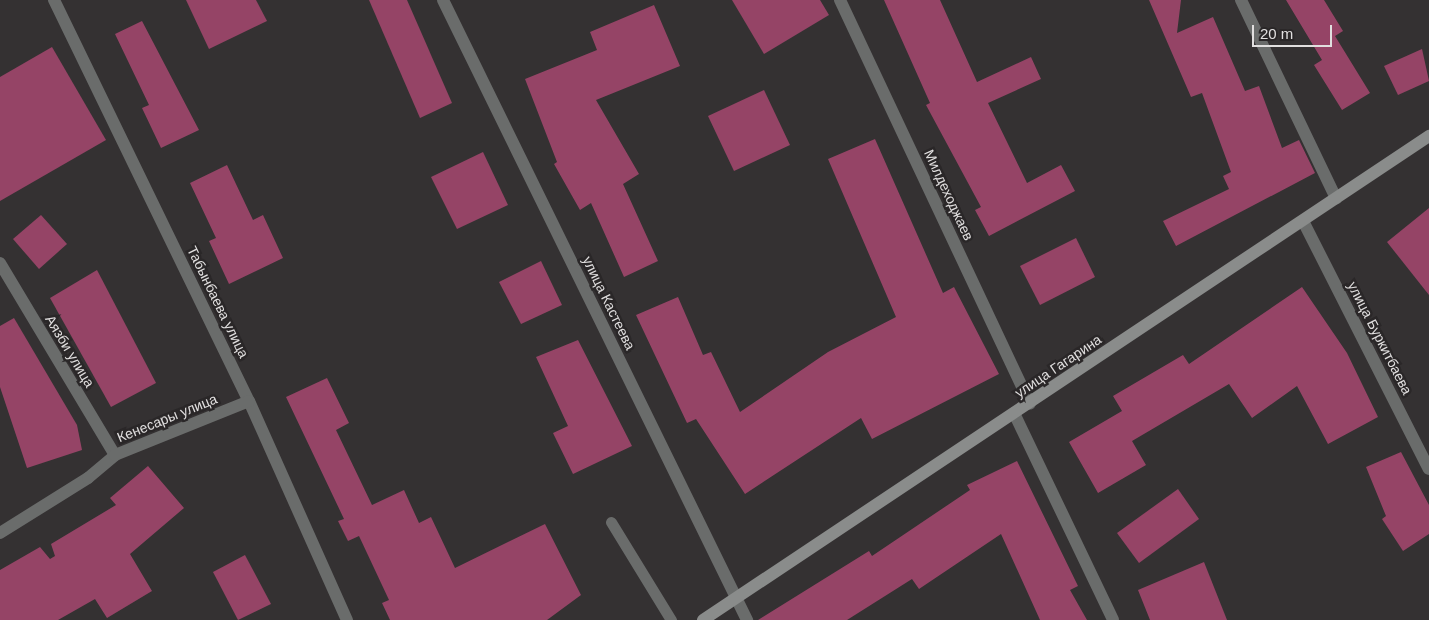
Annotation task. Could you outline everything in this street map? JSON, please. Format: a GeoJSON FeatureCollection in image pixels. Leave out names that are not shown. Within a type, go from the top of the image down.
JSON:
{"type":"FeatureCollection","features":[{"type":"Feature","properties":{"kind":"main road","name":"улица Гагарина"},"geometry":{"type":"LineString","coordinates":[[703,620],[1429,136]]}},
{"type":"Feature","properties":{"kind":"street","name":"Табынбаева улица"},"geometry":{"type":"LineString","coordinates":[[54,0],[249,401],[347,620]]}},
{"type":"Feature","properties":{"kind":"street","name":"улица Кастеева"},"geometry":{"type":"LineString","coordinates":[[444,0],[747,620]]}},
{"type":"Feature","properties":{"kind":"street","name":"Милдеходжаев"},"geometry":{"type":"LineString","coordinates":[[840,0],[1030,403]]}},
{"type":"Feature","properties":{"kind":"street"},"geometry":{"type":"LineString","coordinates":[[1241,0],[1336,198]]}},
{"type":"Feature","properties":{"kind":"street","name":"улица Буркитбаева"},"geometry":{"type":"LineString","coordinates":[[1303,221],[1429,469]]}},
{"type":"Feature","properties":{"kind":"street","name":"Аязби улица"},"geometry":{"type":"LineString","coordinates":[[0,262],[115,455]]}},
{"type":"Feature","properties":{"kind":"street","name":"Кенесары улица"},"geometry":{"type":"LineString","coordinates":[[0,533],[88,478],[115,455],[249,401]]}},
{"type":"Feature","properties":{"kind":"street"},"geometry":{"type":"LineString","coordinates":[[1014,414],[1113,620]]}},
{"type":"Feature","properties":{"kind":"lane"},"geometry":{"type":"LineString","coordinates":[[611,522],[671,620]]}},
{"type":"Feature","properties":{"kind":"building"},"geometry":{"type":"Polygon","coordinates":[[[186,0],[256,0],[267,21],[209,49],[186,0]]]}},
{"type":"Feature","properties":{"kind":"building"},"geometry":{"type":"Polygon","coordinates":[[[369,0],[407,0],[452,103],[420,118],[369,0]]]}},
{"type":"Feature","properties":{"kind":"building"},"geometry":{"type":"Polygon","coordinates":[[[732,0],[820,0],[829,15],[764,54],[732,0]]]}},
{"type":"Feature","properties":{"kind":"building"},"geometry":{"type":"Polygon","coordinates":[[[884,0],[940,0],[977,82],[1031,57],[1041,79],[988,103],[1027,183],[1061,165],[1075,191],[989,236],[975,210],[981,207],[926,105],[930,103],[884,0]]]}},
{"type":"Feature","properties":{"kind":"building"},"geometry":{"type":"Polygon","coordinates":[[[1149,0],[1181,0],[1177,33],[1213,17],[1245,91],[1259,86],[1282,148],[1299,140],[1315,173],[1176,246],[1163,221],[1229,189],[1223,176],[1231,172],[1202,93],[1191,97],[1149,0]]]}},
{"type":"Feature","properties":{"kind":"building"},"geometry":{"type":"Polygon","coordinates":[[[1286,0],[1324,0],[1343,31],[1335,36],[1370,93],[1342,110],[1314,65],[1322,60],[1286,0]]]}},
{"type":"Feature","properties":{"kind":"building"},"geometry":{"type":"Polygon","coordinates":[[[654,5],[680,66],[596,100],[639,174],[623,184],[658,261],[624,277],[591,203],[580,210],[554,164],[557,162],[525,79],[597,50],[590,32],[654,5]]]}},
{"type":"Feature","properties":{"kind":"building"},"geometry":{"type":"Polygon","coordinates":[[[142,21],[199,130],[161,148],[142,108],[149,105],[115,34],[142,21]]]}},
{"type":"Feature","properties":{"kind":"building"},"geometry":{"type":"Polygon","coordinates":[[[52,47],[106,140],[0,201],[0,77],[52,47]]]}},
{"type":"Feature","properties":{"kind":"building"},"geometry":{"type":"Polygon","coordinates":[[[1422,49],[1429,81],[1398,95],[1384,66],[1422,49]]]}},
{"type":"Feature","properties":{"kind":"building"},"geometry":{"type":"Polygon","coordinates":[[[764,90],[790,145],[734,171],[708,116],[764,90]]]}},
{"type":"Feature","properties":{"kind":"building"},"geometry":{"type":"Polygon","coordinates":[[[875,139],[943,293],[954,287],[999,374],[872,439],[861,418],[745,494],[696,419],[687,423],[636,315],[678,297],[703,355],[711,352],[740,412],[828,352],[896,317],[828,159],[875,139]]]}},
{"type":"Feature","properties":{"kind":"building"},"geometry":{"type":"Polygon","coordinates":[[[483,152],[508,205],[457,229],[431,177],[483,152]]]}},
{"type":"Feature","properties":{"kind":"building"},"geometry":{"type":"Polygon","coordinates":[[[227,165],[253,220],[263,215],[283,258],[229,284],[209,241],[216,238],[190,183],[227,165]]]}},
{"type":"Feature","properties":{"kind":"building"},"geometry":{"type":"Polygon","coordinates":[[[1429,208],[1429,295],[1387,242],[1429,208]]]}},
{"type":"Feature","properties":{"kind":"building"},"geometry":{"type":"Polygon","coordinates":[[[41,215],[67,244],[39,269],[13,239],[41,215]]]}},
{"type":"Feature","properties":{"kind":"building"},"geometry":{"type":"Polygon","coordinates":[[[1076,238],[1095,277],[1040,305],[1020,266],[1076,238]]]}},
{"type":"Feature","properties":{"kind":"building"},"geometry":{"type":"Polygon","coordinates":[[[541,261],[562,305],[521,324],[499,282],[541,261]]]}},
{"type":"Feature","properties":{"kind":"building"},"geometry":{"type":"Polygon","coordinates":[[[97,270],[156,383],[111,407],[50,298],[97,270]]]}},
{"type":"Feature","properties":{"kind":"building"},"geometry":{"type":"Polygon","coordinates":[[[1302,287],[1347,353],[1378,417],[1328,444],[1297,386],[1252,418],[1229,384],[1132,441],[1146,465],[1098,493],[1069,442],[1122,411],[1113,396],[1183,355],[1189,364],[1302,287]]]}},
{"type":"Feature","properties":{"kind":"building"},"geometry":{"type":"Polygon","coordinates":[[[14,318],[77,425],[82,450],[27,468],[0,387],[0,326],[14,318]]]}},
{"type":"Feature","properties":{"kind":"building"},"geometry":{"type":"Polygon","coordinates":[[[578,340],[632,446],[573,474],[553,433],[568,426],[536,357],[578,340]]]}},
{"type":"Feature","properties":{"kind":"building"},"geometry":{"type":"Polygon","coordinates":[[[327,378],[349,423],[336,430],[372,505],[404,490],[419,523],[431,517],[455,568],[545,524],[581,595],[547,620],[390,620],[382,603],[389,600],[359,536],[348,541],[338,521],[344,519],[286,397],[327,378]]]}},
{"type":"Feature","properties":{"kind":"building"},"geometry":{"type":"Polygon","coordinates":[[[1401,452],[1429,505],[1429,534],[1403,551],[1382,519],[1386,516],[1366,467],[1401,452]]]}},
{"type":"Feature","properties":{"kind":"building"},"geometry":{"type":"Polygon","coordinates":[[[1017,461],[1078,586],[1070,590],[1087,620],[1040,620],[1001,534],[919,589],[912,579],[847,620],[758,620],[869,551],[872,556],[970,490],[967,485],[1017,461]]]}},
{"type":"Feature","properties":{"kind":"building"},"geometry":{"type":"Polygon","coordinates":[[[148,466],[184,508],[130,554],[152,591],[107,618],[95,599],[58,620],[0,620],[0,570],[40,547],[50,559],[55,556],[51,544],[116,505],[110,498],[148,466]]]}},
{"type":"Feature","properties":{"kind":"building"},"geometry":{"type":"Polygon","coordinates":[[[1178,489],[1199,519],[1139,563],[1117,533],[1178,489]]]}},
{"type":"Feature","properties":{"kind":"building"},"geometry":{"type":"Polygon","coordinates":[[[245,555],[271,604],[238,620],[213,572],[245,555]]]}},
{"type":"Feature","properties":{"kind":"building"},"geometry":{"type":"Polygon","coordinates":[[[1204,562],[1227,620],[1150,620],[1138,590],[1204,562]]]}}]}
